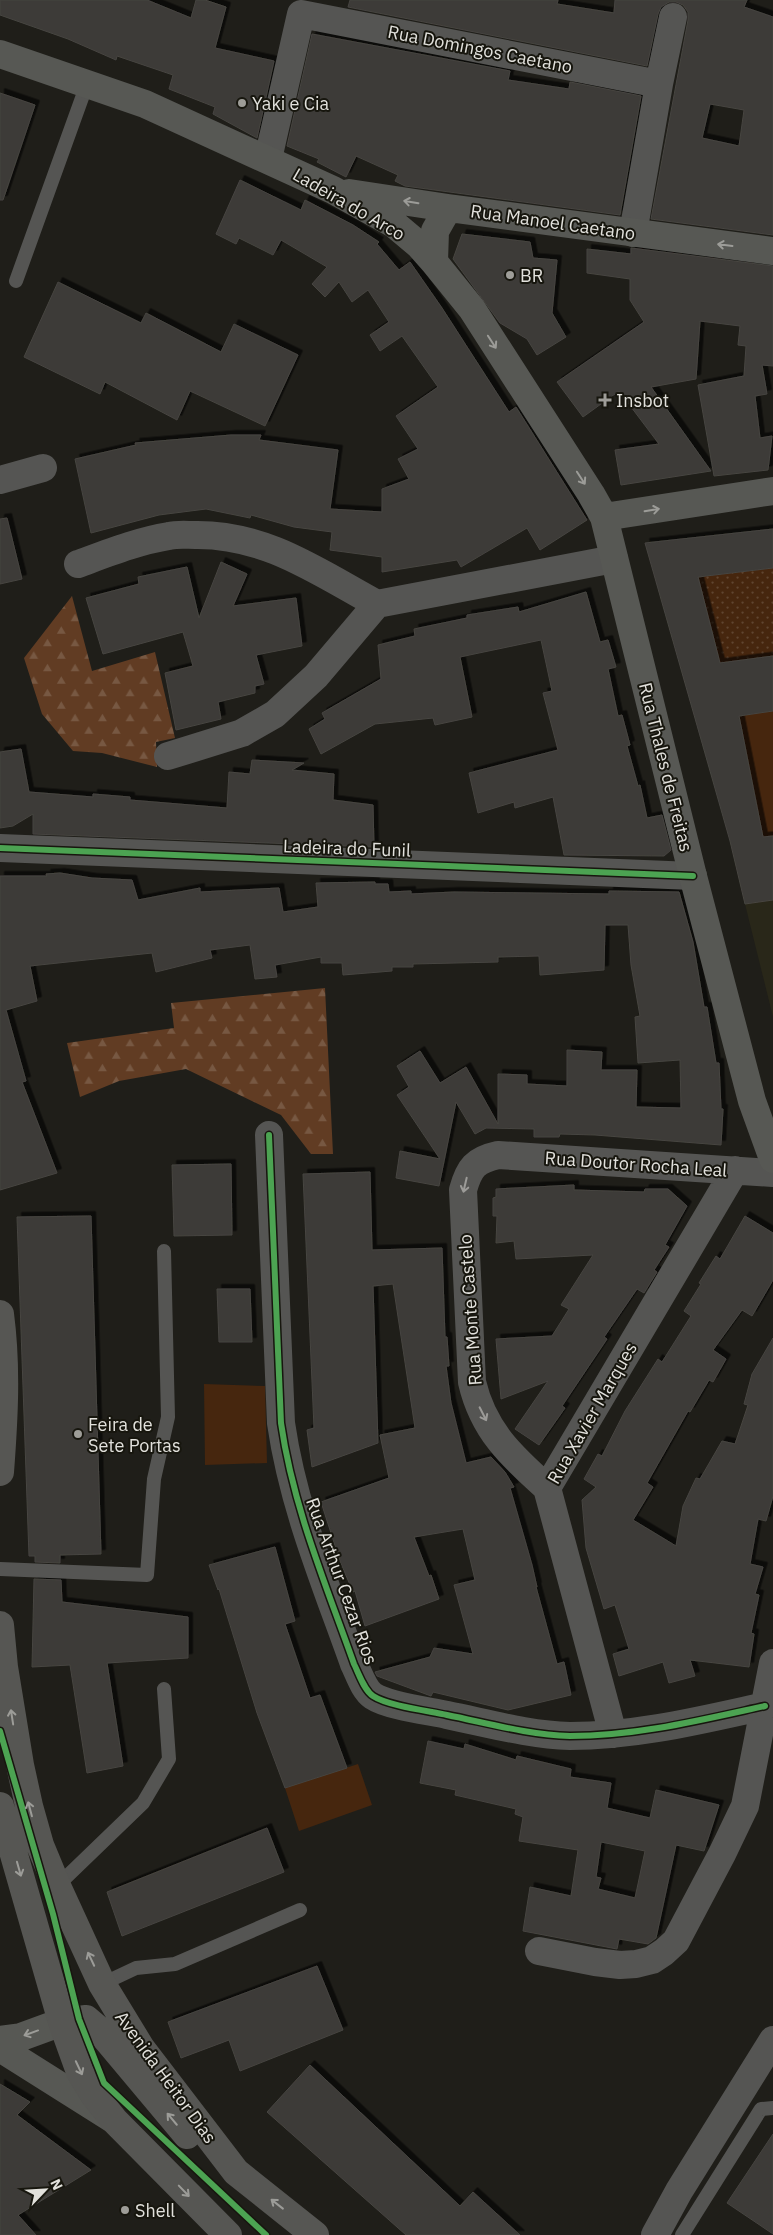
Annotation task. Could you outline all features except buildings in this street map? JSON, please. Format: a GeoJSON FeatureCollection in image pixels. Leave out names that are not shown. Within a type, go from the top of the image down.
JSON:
{"type":"FeatureCollection","features":[{"type":"Feature","properties":{"kind":"main road"},"geometry":{"type":"LineString","coordinates":[[0,1314],[5,1348],[6,1392],[0,1472]]}},
{"type":"Feature","properties":{"kind":"main road","name":"Avenida Heitor Dias"},"geometry":{"type":"LineString","coordinates":[[0,1625],[4,1667],[20,1765],[40,1845],[102,1984],[141,2048],[236,2172],[314,2235]]}},
{"type":"Feature","properties":{"kind":"main road"},"geometry":{"type":"LineString","coordinates":[[0,1806],[62,2022],[80,2072],[94,2095],[114,2120],[218,2232]]}},
{"type":"Feature","properties":{"kind":"main road"},"geometry":{"type":"LineString","coordinates":[[62,2022],[86,2019],[99,2030],[182,2132],[236,2172]]}},
{"type":"Feature","properties":{"kind":"street","name":"Rua Domingos Caetano"},"geometry":{"type":"LineString","coordinates":[[268,159],[301,14],[659,84]]}},
{"type":"Feature","properties":{"kind":"street"},"geometry":{"type":"LineString","coordinates":[[633,232],[659,84],[673,17]]}},
{"type":"Feature","properties":{"kind":"street","name":"Ladeira do Arco"},"geometry":{"type":"LineString","coordinates":[[0,54],[145,104],[333,190],[394,224],[419,245],[473,300],[604,517]]}},
{"type":"Feature","properties":{"kind":"street","name":"Rua Manoel Caetano"},"geometry":{"type":"LineString","coordinates":[[333,190],[448,208],[485,220],[633,232],[773,251]]}},
{"type":"Feature","properties":{"kind":"street"},"geometry":{"type":"LineString","coordinates":[[434,262],[435,231],[448,208]]}},
{"type":"Feature","properties":{"kind":"street"},"geometry":{"type":"LineString","coordinates":[[0,480],[43,468]]}},
{"type":"Feature","properties":{"kind":"street"},"geometry":{"type":"LineString","coordinates":[[604,517],[773,491]]}},
{"type":"Feature","properties":{"kind":"street","name":"Rua Thales de Freitas"},"geometry":{"type":"LineString","coordinates":[[604,517],[693,876],[752,1101],[773,1159]]}},
{"type":"Feature","properties":{"kind":"street"},"geometry":{"type":"LineString","coordinates":[[78,564],[132,545],[170,535],[239,538],[276,550],[377,604],[614,559]]}},
{"type":"Feature","properties":{"kind":"street"},"geometry":{"type":"LineString","coordinates":[[168,756],[242,733],[275,714],[316,676],[377,604]]}},
{"type":"Feature","properties":{"kind":"street","name":"Ladeira do Funil"},"geometry":{"type":"LineString","coordinates":[[0,848],[693,876]]}},
{"type":"Feature","properties":{"kind":"street","name":"Rua Arthur Cezar Rios"},"geometry":{"type":"LineString","coordinates":[[268,1134],[281,1423],[287,1464],[309,1538],[354,1664],[363,1683],[373,1696],[388,1702],[482,1722],[569,1736],[648,1730],[765,1706]]}},
{"type":"Feature","properties":{"kind":"street","name":"Rua Doutor Rocha Leal"},"geometry":{"type":"LineString","coordinates":[[498,1155],[773,1173]]}},
{"type":"Feature","properties":{"kind":"street","name":"Rua Monte Castelo"},"geometry":{"type":"LineString","coordinates":[[498,1155],[485,1158],[475,1165],[467,1175],[463,1190],[472,1382],[483,1416],[497,1439],[512,1457],[547,1488]]}},
{"type":"Feature","properties":{"kind":"street","name":"Rua Xavier Marques"},"geometry":{"type":"LineString","coordinates":[[613,1734],[547,1488],[735,1170]]}},
{"type":"Feature","properties":{"kind":"street"},"geometry":{"type":"LineString","coordinates":[[539,1951],[595,1962],[620,1965],[636,1964],[658,1956],[676,1941],[722,1854],[744,1806],[773,1663]]}},
{"type":"Feature","properties":{"kind":"street"},"geometry":{"type":"LineString","coordinates":[[0,2040],[21,2037],[62,2022]]}},
{"type":"Feature","properties":{"kind":"street"},"geometry":{"type":"LineString","coordinates":[[655,2235],[679,2191],[773,2040]]}},
{"type":"Feature","properties":{"kind":"street"},"geometry":{"type":"LineString","coordinates":[[0,2048],[114,2120]]}},
{"type":"Feature","properties":{"kind":"lane"},"geometry":{"type":"LineString","coordinates":[[16,281],[87,84]]}},
{"type":"Feature","properties":{"kind":"lane"},"geometry":{"type":"LineString","coordinates":[[0,1569],[147,1575],[154,1479],[168,1417],[164,1251]]}},
{"type":"Feature","properties":{"kind":"lane"},"geometry":{"type":"LineString","coordinates":[[57,1886],[143,1802],[169,1759],[164,1688]]}},
{"type":"Feature","properties":{"kind":"lane"},"geometry":{"type":"LineString","coordinates":[[102,1984],[136,1968],[175,1964],[300,1910]]}},
{"type":"Feature","properties":{"kind":"lane"},"geometry":{"type":"LineString","coordinates":[[682,2235],[761,2109],[773,2108]]}},
{"type":"Feature","properties":{"kind":"shaded area"},"geometry":{"type":"Polygon","coordinates":[[[773,568],[773,656],[720,663],[698,577],[773,568]]]}},
{"type":"Feature","properties":{"kind":"shaded area"},"geometry":{"type":"Polygon","coordinates":[[[773,711],[773,836],[763,837],[739,716],[773,711]]]}},
{"type":"Feature","properties":{"kind":"shaded area"},"geometry":{"type":"Polygon","coordinates":[[[773,900],[773,1017],[745,904],[773,900]]]}},
{"type":"Feature","properties":{"kind":"shaded area"},"geometry":{"type":"Polygon","coordinates":[[[204,1384],[265,1386],[267,1463],[205,1465],[204,1384]]]}},
{"type":"Feature","properties":{"kind":"shaded area"},"geometry":{"type":"Polygon","coordinates":[[[358,1764],[372,1805],[299,1831],[285,1788],[358,1764]]]}},
{"type":"Feature","properties":{"kind":"green space"},"geometry":{"type":"Polygon","coordinates":[[[72,596],[92,671],[155,652],[175,738],[156,742],[157,767],[102,753],[73,751],[42,714],[24,658],[72,596]]]}},
{"type":"Feature","properties":{"kind":"green space"},"geometry":{"type":"Polygon","coordinates":[[[325,988],[333,1154],[311,1154],[281,1115],[186,1069],[119,1081],[80,1097],[67,1043],[174,1028],[171,1003],[325,988]]]}},
{"type":"Feature","properties":{"kind":"cycle path"},"geometry":{"type":"LineString","coordinates":[[0,848],[693,876]]}},
{"type":"Feature","properties":{"kind":"cycle path"},"geometry":{"type":"LineString","coordinates":[[269,1135],[281,1423],[286,1454],[302,1515],[322,1575],[354,1664],[364,1686],[370,1693],[380,1700],[409,1708],[524,1731],[570,1736],[644,1730],[693,1722],[765,1706]]}},
{"type":"Feature","properties":{"kind":"cycle path"},"geometry":{"type":"LineString","coordinates":[[0,1731],[53,1914],[79,2019],[104,2083],[266,2235]]}},
{"type":"Feature","properties":{"kind":"place","name":"Yaki e Cia"},"geometry":{"type":"Point","coordinates":[242,103]}},
{"type":"Feature","properties":{"kind":"place","name":"BR"},"geometry":{"type":"Point","coordinates":[510,275]}},
{"type":"Feature","properties":{"kind":"place","name":"Insbot"},"geometry":{"type":"Point","coordinates":[605,400]}},
{"type":"Feature","properties":{"kind":"place","name":"Feira de Sete Portas"},"geometry":{"type":"Point","coordinates":[78,1434]}},
{"type":"Feature","properties":{"kind":"place","name":"Shell"},"geometry":{"type":"Point","coordinates":[125,2210]}}]}
